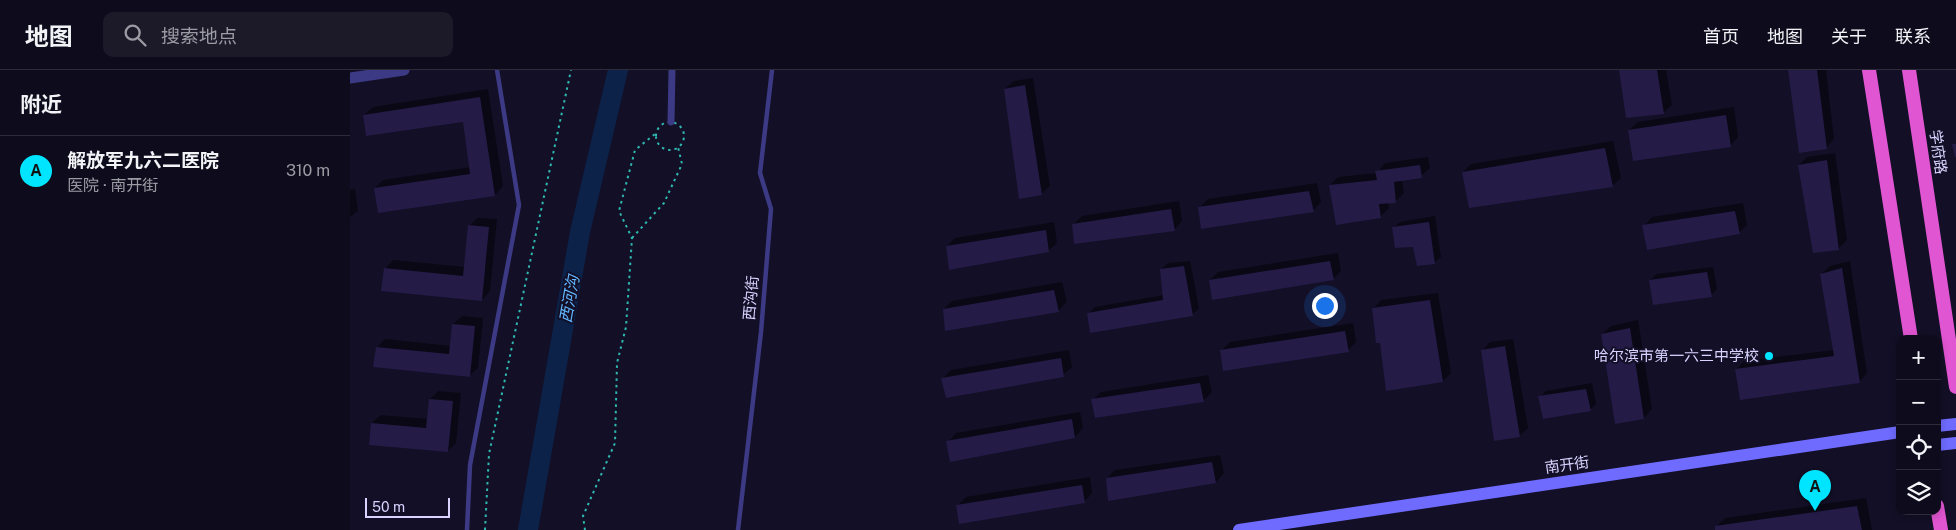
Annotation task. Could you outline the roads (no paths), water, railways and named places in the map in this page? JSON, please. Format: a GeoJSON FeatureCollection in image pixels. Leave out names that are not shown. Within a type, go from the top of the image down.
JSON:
{"type":"FeatureCollection","features":[{"type":"Feature","properties":{"kind":"highway"},"geometry":{"type":"LineString","coordinates":[[1869,70],[1910,335]]}},
{"type":"Feature","properties":{"kind":"highway","name":"学府路"},"geometry":{"type":"LineString","coordinates":[[1909,70],[1956,387]]}},
{"type":"Feature","properties":{"kind":"highway"},"geometry":{"type":"LineString","coordinates":[[1938,515],[1941,530]]}},
{"type":"Feature","properties":{"kind":"main road"},"geometry":{"type":"LineString","coordinates":[[1941,426],[1956,424]]}},
{"type":"Feature","properties":{"kind":"main road","name":"南开街"},"geometry":{"type":"LineString","coordinates":[[1239,530],[1896,433]]}},
{"type":"Feature","properties":{"kind":"main road"},"geometry":{"type":"LineString","coordinates":[[1941,445],[1956,443]]}},
{"type":"Feature","properties":{"kind":"street"},"geometry":{"type":"LineString","coordinates":[[350,78],[404,70]]}},
{"type":"Feature","properties":{"kind":"street"},"geometry":{"type":"LineString","coordinates":[[671,122],[672,70]]}},
{"type":"Feature","properties":{"kind":"lane"},"geometry":{"type":"LineString","coordinates":[[467,530],[470,465],[519,205],[497,70]]}},
{"type":"Feature","properties":{"kind":"lane","name":"西沟街"},"geometry":{"type":"LineString","coordinates":[[738,530],[761,332],[771,210],[760,173],[772,70]]}},
{"type":"Feature","properties":{"kind":"waterway","name":"西河沟"},"geometry":{"type":"LineString","coordinates":[[528,530],[580,232],[618,70]]}},
{"type":"Feature","properties":{"kind":"place","name":"哈尔滨市第一六三中学校"},"geometry":{"type":"Point","coordinates":[1769,356]}},
{"type":"Feature","properties":{"kind":"place","name":"解放军九六二医院"},"geometry":{"type":"Point","coordinates":[1815,511]}}]}
